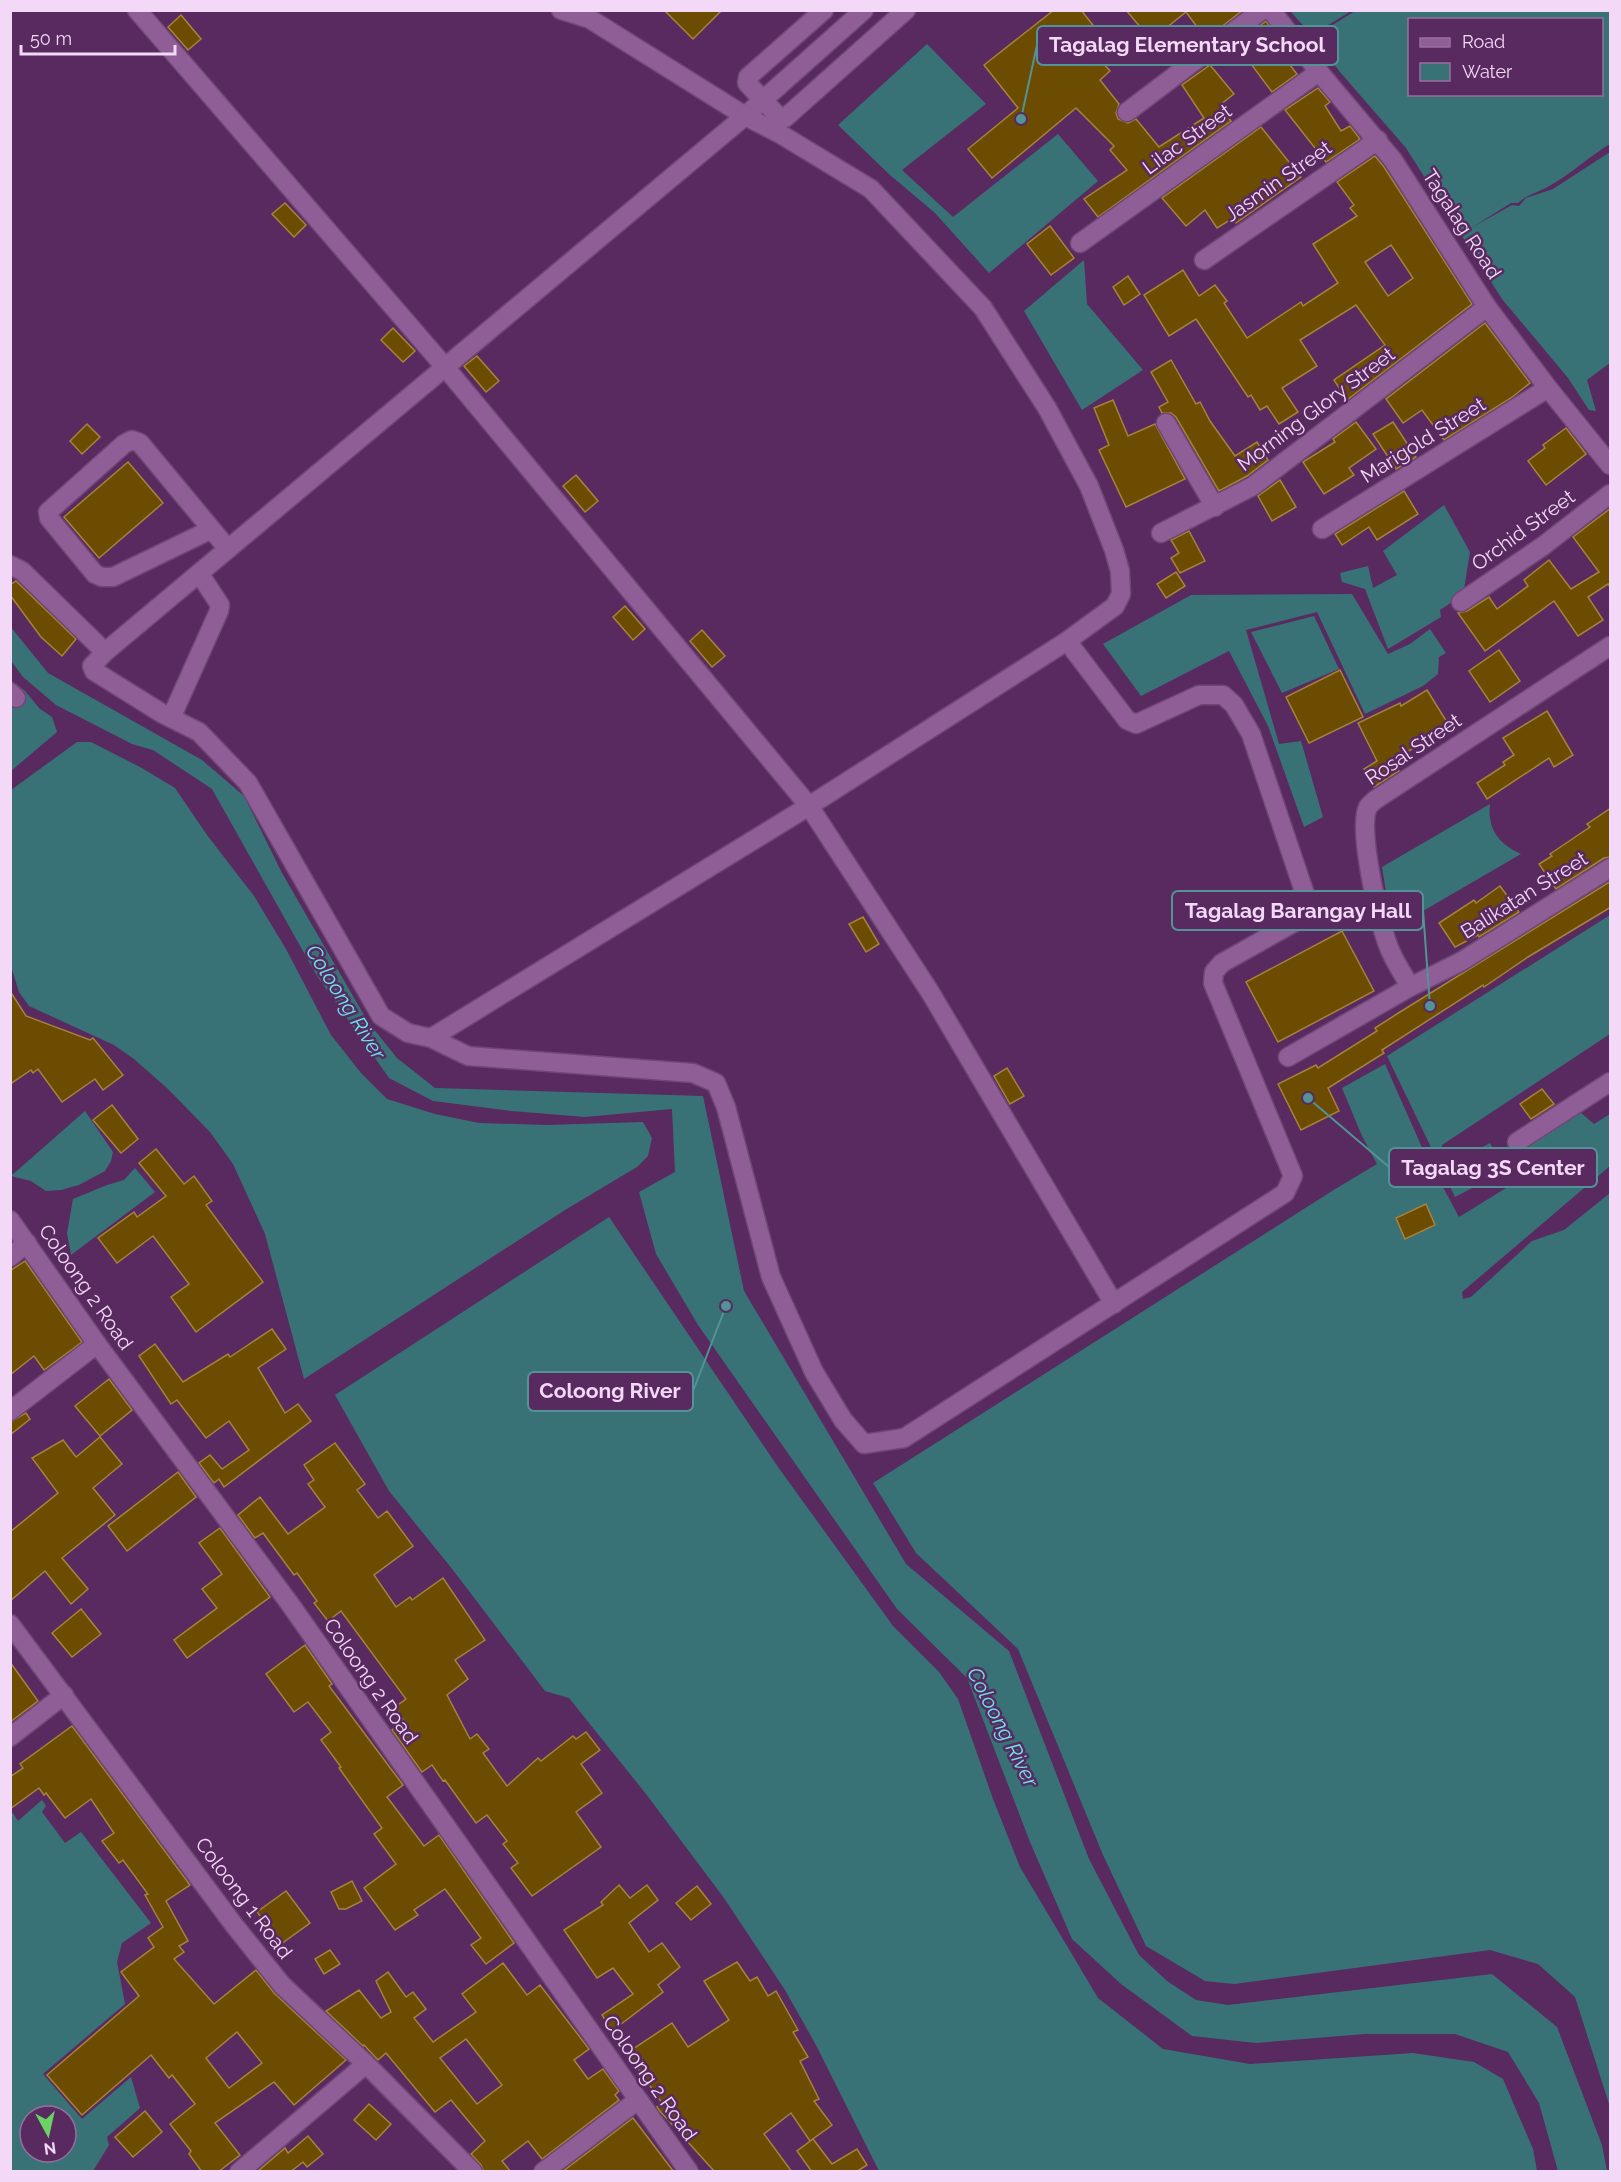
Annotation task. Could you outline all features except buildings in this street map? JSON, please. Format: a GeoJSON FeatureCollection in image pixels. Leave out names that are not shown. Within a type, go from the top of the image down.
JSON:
{"type":"FeatureCollection","features":[{"type":"Feature","properties":{"kind":"street"},"geometry":{"type":"LineString","coordinates":[[137,10],[445,368],[809,807],[930,992],[1114,1304]]}},
{"type":"Feature","properties":{"kind":"street"},"geometry":{"type":"LineString","coordinates":[[431,1038],[809,807],[1067,641],[1115,606],[1121,594],[1120,571],[1114,550],[1089,486],[1047,408],[983,308],[871,189],[782,135],[745,116],[590,19],[561,10]]}},
{"type":"Feature","properties":{"kind":"street"},"geometry":{"type":"LineString","coordinates":[[824,10],[748,77],[747,83],[779,117],[785,118],[906,10]]}},
{"type":"Feature","properties":{"kind":"street"},"geometry":{"type":"LineString","coordinates":[[864,10],[745,116],[105,652],[92,666],[94,671],[171,718],[199,732],[248,783],[381,1016],[408,1033],[431,1038],[468,1056],[693,1073],[716,1083],[726,1107],[771,1277],[814,1372],[843,1420],[864,1444],[904,1437],[1285,1193],[1293,1176],[1213,983],[1214,972],[1222,963],[1295,922],[1304,913],[1306,900],[1251,734],[1234,705],[1223,695],[1199,695],[1136,724],[1127,720],[1067,641]]}},
{"type":"Feature","properties":{"kind":"street"},"geometry":{"type":"LineString","coordinates":[[1127,112],[1262,10]]}},
{"type":"Feature","properties":{"kind":"street","name":"Tagalag Road"},"geometry":{"type":"LineString","coordinates":[[1271,10],[1319,72],[1394,160],[1487,307],[1548,388],[1611,465]]}},
{"type":"Feature","properties":{"kind":"street","name":"Lilac Street"},"geometry":{"type":"LineString","coordinates":[[1080,243],[1319,72]]}},
{"type":"Feature","properties":{"kind":"street","name":"Jasmin Street"},"geometry":{"type":"LineString","coordinates":[[1204,260],[1378,140]]}},
{"type":"Feature","properties":{"kind":"street","name":"Morning Glory Street"},"geometry":{"type":"LineString","coordinates":[[1161,533],[1253,486],[1487,307]]}},
{"type":"Feature","properties":{"kind":"street","name":"Marigold Street"},"geometry":{"type":"LineString","coordinates":[[1322,530],[1548,388]]}},
{"type":"Feature","properties":{"kind":"street"},"geometry":{"type":"LineString","coordinates":[[1166,423],[1215,507]]}},
{"type":"Feature","properties":{"kind":"street"},"geometry":{"type":"LineString","coordinates":[[210,530],[113,577],[102,577],[95,574],[49,518],[48,512],[124,444],[132,440],[140,442],[210,530],[228,549]]}},
{"type":"Feature","properties":{"kind":"street","name":"Orchid Street"},"geometry":{"type":"LineString","coordinates":[[1461,602],[1543,546],[1611,494]]}},
{"type":"Feature","properties":{"kind":"street"},"geometry":{"type":"LineString","coordinates":[[10,565],[22,571],[105,652]]}},
{"type":"Feature","properties":{"kind":"street"},"geometry":{"type":"LineString","coordinates":[[171,718],[219,611],[220,605],[199,573]]}},
{"type":"Feature","properties":{"kind":"street","name":"Rosal Street"},"geometry":{"type":"LineString","coordinates":[[1410,987],[1388,948],[1376,905],[1369,863],[1366,822],[1368,808],[1375,800],[1611,646]]}},
{"type":"Feature","properties":{"kind":"street","name":"Balikatan Street"},"geometry":{"type":"LineString","coordinates":[[1288,1057],[1410,987],[1462,961],[1611,868]]}},
{"type":"Feature","properties":{"kind":"street"},"geometry":{"type":"LineString","coordinates":[[1517,1142],[1611,1082]]}},
{"type":"Feature","properties":{"kind":"street","name":"Coloong 2 Road"},"geometry":{"type":"LineString","coordinates":[[10,1220],[97,1344],[290,1604],[689,2172]]}},
{"type":"Feature","properties":{"kind":"street"},"geometry":{"type":"LineString","coordinates":[[10,1257],[27,1243]]}},
{"type":"Feature","properties":{"kind":"street"},"geometry":{"type":"LineString","coordinates":[[10,1411],[97,1344]]}},
{"type":"Feature","properties":{"kind":"street","name":"Coloong 1 Road"},"geometry":{"type":"LineString","coordinates":[[10,1624],[234,1925],[282,1985],[366,2064],[473,2172]]}},
{"type":"Feature","properties":{"kind":"street"},"geometry":{"type":"LineString","coordinates":[[10,1737],[64,1695]]}},
{"type":"Feature","properties":{"kind":"street"},"geometry":{"type":"LineString","coordinates":[[239,2172],[366,2064]]}},
{"type":"Feature","properties":{"kind":"street"},"geometry":{"type":"LineString","coordinates":[[543,2172],[638,2100]]}},
{"type":"Feature","properties":{"kind":"water"},"geometry":{"type":"Polygon","coordinates":[[[1290,11],[1351,11],[1312,35],[1290,11]]]}},
{"type":"Feature","properties":{"kind":"water"},"geometry":{"type":"Polygon","coordinates":[[[1355,11],[1610,11],[1610,144],[1551,185],[1526,197],[1518,203],[1511,203],[1471,228],[1512,205],[1519,206],[1526,198],[1553,189],[1610,152],[1610,363],[1587,380],[1596,411],[1589,410],[1568,378],[1502,299],[1406,148],[1313,37],[1355,11]]]}},
{"type":"Feature","properties":{"kind":"water"},"geometry":{"type":"Polygon","coordinates":[[[927,44],[986,104],[902,170],[953,217],[1058,134],[1098,181],[989,273],[935,213],[890,175],[838,125],[927,44]]]}},
{"type":"Feature","properties":{"kind":"water"},"geometry":{"type":"Polygon","coordinates":[[[1084,260],[1087,304],[1143,370],[1082,410],[1024,311],[1084,260]]]}},
{"type":"Feature","properties":{"kind":"water"},"geometry":{"type":"Polygon","coordinates":[[[1444,505],[1470,552],[1463,595],[1440,610],[1441,617],[1388,649],[1365,589],[1342,582],[1340,573],[1368,566],[1373,588],[1397,575],[1383,551],[1444,505]]]}},
{"type":"Feature","properties":{"kind":"water"},"geometry":{"type":"Polygon","coordinates":[[[1352,594],[1388,654],[1410,644],[1430,629],[1446,653],[1439,657],[1438,674],[1423,686],[1365,714],[1317,612],[1246,630],[1279,744],[1301,741],[1323,817],[1304,827],[1268,726],[1229,651],[1141,696],[1103,644],[1191,595],[1352,594]]]}},
{"type":"Feature","properties":{"kind":"water"},"geometry":{"type":"Polygon","coordinates":[[[1314,616],[1339,669],[1282,693],[1251,632],[1314,616]]]}},
{"type":"Feature","properties":{"kind":"water"},"geometry":{"type":"Polygon","coordinates":[[[10,626],[48,673],[202,760],[244,796],[282,873],[368,1022],[397,1058],[435,1088],[703,1096],[744,1291],[906,1564],[1009,1651],[1089,1859],[1139,1955],[1167,1981],[1196,2000],[1228,2005],[1492,1974],[1557,2027],[1602,2145],[1607,2171],[1558,2171],[1539,2103],[1508,2052],[1455,2034],[1365,2034],[1256,2043],[1192,2036],[1121,1984],[1072,1939],[1030,1842],[967,1678],[897,1609],[698,1325],[656,1254],[639,1192],[675,1172],[672,1109],[585,1117],[512,1111],[433,1101],[389,1078],[317,976],[212,789],[153,750],[132,744],[56,705],[23,677],[11,661],[10,626]]]}},
{"type":"Feature","properties":{"kind":"water"},"geometry":{"type":"Polygon","coordinates":[[[11,680],[25,691],[40,709],[52,717],[57,732],[11,771],[11,680]]]}},
{"type":"Feature","properties":{"kind":"water"},"geometry":{"type":"Polygon","coordinates":[[[77,742],[91,742],[175,788],[207,835],[254,896],[286,949],[331,1035],[361,1073],[387,1099],[435,1114],[479,1123],[547,1125],[643,1122],[652,1138],[648,1156],[637,1167],[565,1210],[304,1379],[265,1234],[233,1164],[210,1132],[168,1089],[134,1059],[114,1045],[29,1006],[19,992],[10,963],[11,790],[77,742]]]}},
{"type":"Feature","properties":{"kind":"water"},"geometry":{"type":"Polygon","coordinates":[[[1490,804],[1490,821],[1496,835],[1506,845],[1521,854],[1392,929],[1382,867],[1490,804]]]}},
{"type":"Feature","properties":{"kind":"water"},"geometry":{"type":"Polygon","coordinates":[[[1610,915],[1610,1034],[1442,1145],[1441,1151],[1457,1182],[1470,1174],[1461,1159],[1490,1143],[1497,1156],[1522,1149],[1523,1161],[1455,1197],[1387,1056],[1610,915]]]}},
{"type":"Feature","properties":{"kind":"water"},"geometry":{"type":"Polygon","coordinates":[[[1385,1064],[1424,1152],[1459,1217],[1532,1172],[1529,1144],[1580,1112],[1594,1124],[1610,1114],[1610,1166],[1462,1292],[1463,1299],[1471,1297],[1532,1241],[1564,1230],[1610,1193],[1610,2107],[1575,1997],[1538,1964],[1490,1950],[1234,1984],[1205,1981],[1146,1946],[1103,1855],[1018,1649],[916,1553],[873,1483],[1377,1164],[1362,1136],[1342,1088],[1385,1064]]]}},
{"type":"Feature","properties":{"kind":"water"},"geometry":{"type":"Polygon","coordinates":[[[85,1111],[113,1152],[105,1171],[79,1185],[46,1191],[31,1181],[11,1176],[85,1111]]]}},
{"type":"Feature","properties":{"kind":"water"},"geometry":{"type":"Polygon","coordinates":[[[135,1168],[155,1192],[71,1255],[67,1233],[73,1199],[124,1180],[135,1168]]]}},
{"type":"Feature","properties":{"kind":"water"},"geometry":{"type":"Polygon","coordinates":[[[609,1217],[778,1467],[893,1626],[939,1672],[958,1699],[1020,1867],[1098,1998],[1163,2049],[1250,2064],[1413,2053],[1474,2062],[1503,2079],[1533,2149],[1537,2171],[879,2171],[816,2045],[785,1990],[724,1898],[646,1794],[569,1698],[545,1691],[453,1570],[389,1491],[335,1395],[609,1217]]]}},
{"type":"Feature","properties":{"kind":"water"},"geometry":{"type":"Polygon","coordinates":[[[42,1800],[46,1806],[42,1812],[65,1843],[81,1832],[151,1923],[122,1943],[117,1962],[125,2004],[43,2074],[69,2104],[18,2104],[18,2164],[78,2164],[78,2114],[82,2119],[131,2077],[140,2108],[107,2137],[109,2145],[93,2171],[11,2171],[11,1815],[13,1813],[18,1821],[42,1800]]]}},
{"type":"Feature","properties":{"kind":"place","name":"Tagalag Elementary School"},"geometry":{"type":"Point","coordinates":[1021,119]}},
{"type":"Feature","properties":{"kind":"place","name":"Tagalag Barangay Hall"},"geometry":{"type":"Point","coordinates":[1430,1006]}},
{"type":"Feature","properties":{"kind":"place","name":"Tagalag 3S Center"},"geometry":{"type":"Point","coordinates":[1308,1098]}},
{"type":"Feature","properties":{"kind":"place","name":"Coloong River"},"geometry":{"type":"Point","coordinates":[726,1306]}}]}
